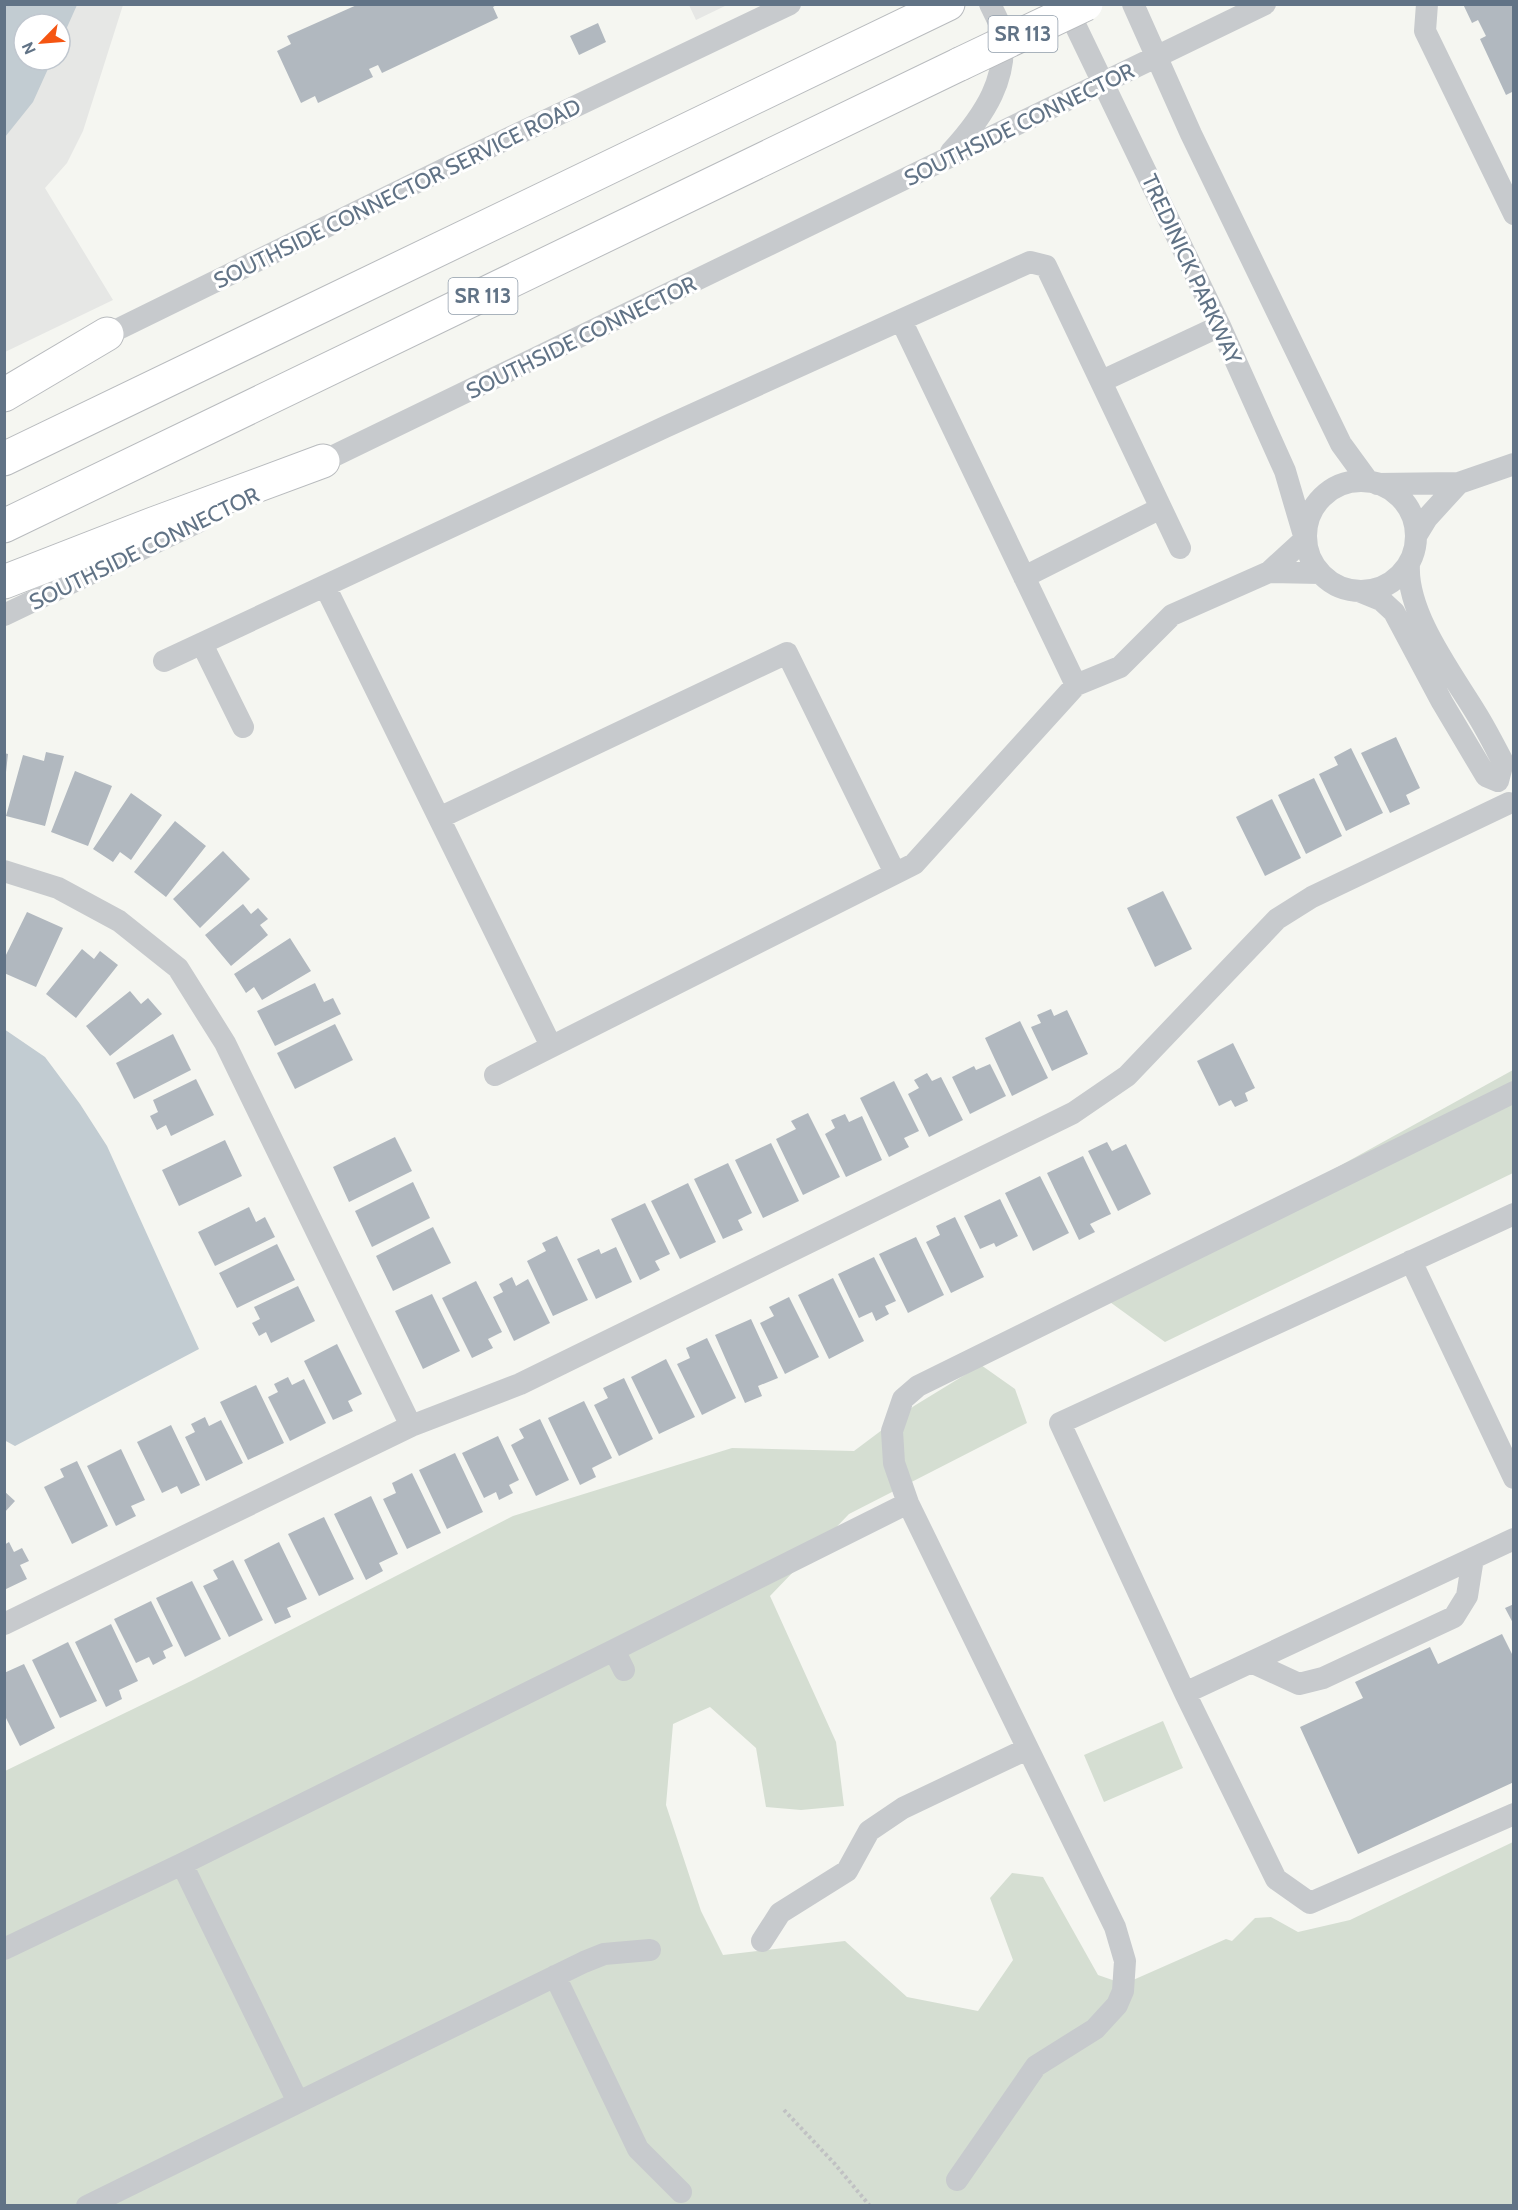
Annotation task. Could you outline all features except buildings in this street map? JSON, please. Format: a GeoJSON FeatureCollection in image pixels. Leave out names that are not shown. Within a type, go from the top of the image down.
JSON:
{"type":"FeatureCollection","features":[{"type":"Feature","properties":{"kind":"highway","name":"SR 113"},"geometry":{"type":"LineString","coordinates":[[4,526],[1086,4]]}},
{"type":"Feature","properties":{"kind":"highway","name":"SR 113"},"geometry":{"type":"LineString","coordinates":[[4,459],[942,8]]}},
{"type":"Feature","properties":{"kind":"highway"},"geometry":{"type":"LineString","coordinates":[[4,395],[107,334]]}},
{"type":"Feature","properties":{"kind":"highway"},"geometry":{"type":"LineString","coordinates":[[4,582],[323,461]]}},
{"type":"Feature","properties":{"kind":"street","name":"SOUTHSIDE CONNECTOR SERVICE ROAD"},"geometry":{"type":"LineString","coordinates":[[4,384],[446,168],[790,4]]}},
{"type":"Feature","properties":{"kind":"street"},"geometry":{"type":"LineString","coordinates":[[942,162],[976,124],[998,83],[1002,57],[1000,25],[990,4]]}},
{"type":"Feature","properties":{"kind":"street","name":"TREDINICK PARKWAY"},"geometry":{"type":"LineString","coordinates":[[1065,4],[1220,326],[1285,471],[1305,539]]}},
{"type":"Feature","properties":{"kind":"street"},"geometry":{"type":"LineString","coordinates":[[1132,4],[1191,134],[1341,444],[1373,483],[1390,489],[1409,509],[1416,536],[1409,564],[1400,576],[1388,585],[1374,590],[1359,591]]}},
{"type":"Feature","properties":{"kind":"street","name":"SOUTHSIDE CONNECTOR"},"geometry":{"type":"LineString","coordinates":[[4,615],[1265,4]]}},
{"type":"Feature","properties":{"kind":"street"},"geometry":{"type":"LineString","coordinates":[[1427,4],[1425,31],[1514,214]]}},
{"type":"Feature","properties":{"kind":"street"},"geometry":{"type":"LineString","coordinates":[[164,662],[665,427],[1030,261],[1046,266],[1180,548]]}},
{"type":"Feature","properties":{"kind":"street"},"geometry":{"type":"LineString","coordinates":[[902,320],[1076,684]]}},
{"type":"Feature","properties":{"kind":"street"},"geometry":{"type":"LineString","coordinates":[[1102,381],[1220,326]]}},
{"type":"Feature","properties":{"kind":"street"},"geometry":{"type":"LineString","coordinates":[[1498,781],[1486,776],[1442,702],[1394,612],[1381,600],[1338,586],[1320,573],[1311,558],[1305,539],[1307,523],[1313,508],[1323,496],[1337,486],[1352,481],[1459,483],[1514,464]]}},
{"type":"Feature","properties":{"kind":"street"},"geometry":{"type":"LineString","coordinates":[[1416,536],[1427,518],[1459,483]]}},
{"type":"Feature","properties":{"kind":"street"},"geometry":{"type":"LineString","coordinates":[[1024,577],[1161,508]]}},
{"type":"Feature","properties":{"kind":"street"},"geometry":{"type":"LineString","coordinates":[[495,1075],[914,864],[1076,684],[1120,667],[1172,615],[1269,572],[1305,539]]}},
{"type":"Feature","properties":{"kind":"street"},"geometry":{"type":"LineString","coordinates":[[4,1624],[411,1426],[520,1384],[1073,1113],[1127,1076],[1277,919],[1312,897],[1511,808],[1498,781],[1503,762],[1417,611],[1408,580],[1409,564]]}},
{"type":"Feature","properties":{"kind":"street"},"geometry":{"type":"LineString","coordinates":[[1269,572],[1320,573]]}},
{"type":"Feature","properties":{"kind":"street"},"geometry":{"type":"LineString","coordinates":[[325,586],[551,1046]]}},
{"type":"Feature","properties":{"kind":"street"},"geometry":{"type":"LineString","coordinates":[[202,644],[243,727]]}},
{"type":"Feature","properties":{"kind":"street"},"geometry":{"type":"LineString","coordinates":[[439,818],[787,653],[895,873]]}},
{"type":"Feature","properties":{"kind":"street"},"geometry":{"type":"LineString","coordinates":[[4,871],[58,888],[119,921],[178,968],[225,1043],[411,1426]]}},
{"type":"Feature","properties":{"kind":"street"},"geometry":{"type":"LineString","coordinates":[[957,2180],[1036,2066],[1095,2029],[1117,2005],[1123,1991],[1125,1961],[1115,1927],[908,1503],[894,1463],[892,1431],[903,1399],[918,1386],[1514,1092]]}},
{"type":"Feature","properties":{"kind":"street"},"geometry":{"type":"LineString","coordinates":[[1514,1214],[1060,1423],[1185,1693],[1276,1879],[1310,1903],[1514,1814]]}},
{"type":"Feature","properties":{"kind":"street"},"geometry":{"type":"LineString","coordinates":[[1411,1261],[1514,1478]]}},
{"type":"Feature","properties":{"kind":"street"},"geometry":{"type":"LineString","coordinates":[[4,1949],[619,1660],[908,1503]]}},
{"type":"Feature","properties":{"kind":"street"},"geometry":{"type":"LineString","coordinates":[[1185,1693],[1514,1539]]}},
{"type":"Feature","properties":{"kind":"street"},"geometry":{"type":"LineString","coordinates":[[1251,1662],[1299,1684],[1323,1678],[1454,1617],[1467,1596],[1473,1558]]}},
{"type":"Feature","properties":{"kind":"street"},"geometry":{"type":"LineString","coordinates":[[762,1941],[780,1913],[847,1871],[869,1831],[903,1808],[1027,1749]]}},
{"type":"Feature","properties":{"kind":"street"},"geometry":{"type":"LineString","coordinates":[[182,1864],[298,2102]]}},
{"type":"Feature","properties":{"kind":"street"},"geometry":{"type":"LineString","coordinates":[[87,2205],[555,1976],[604,1954],[650,1950]]}},
{"type":"Feature","properties":{"kind":"street"},"geometry":{"type":"LineString","coordinates":[[555,1976],[638,2149],[681,2192]]}},
{"type":"Feature","properties":{"kind":"path"},"geometry":{"type":"LineString","coordinates":[[784,2110],[870,2205]]}},
{"type":"Feature","properties":{"kind":"shaded area"},"geometry":{"type":"Polygon","coordinates":[[[5,4],[77,5],[72,16],[72,12],[12,12],[12,72],[47,72],[33,102],[5,137],[5,4]]]}},
{"type":"Feature","properties":{"kind":"shaded area"},"geometry":{"type":"Polygon","coordinates":[[[5,5],[123,5],[83,131],[67,163],[45,188],[113,300],[5,352],[5,5]]]}},
{"type":"Feature","properties":{"kind":"shaded area"},"geometry":{"type":"Polygon","coordinates":[[[689,5],[727,5],[696,20],[689,5]]]}},
{"type":"Feature","properties":{"kind":"shaded area"},"geometry":{"type":"Polygon","coordinates":[[[4,1029],[45,1057],[80,1104],[107,1146],[199,1349],[15,1446],[4,1440],[4,1029]]]}},
{"type":"Feature","properties":{"kind":"shaded area"},"geometry":{"type":"Polygon","coordinates":[[[1513,1070],[1513,1173],[1165,1342],[1103,1297],[1513,1070]]]}},
{"type":"Feature","properties":{"kind":"shaded area"},"geometry":{"type":"Polygon","coordinates":[[[981,1365],[1015,1389],[1027,1423],[849,1514],[770,1596],[836,1742],[844,1806],[801,1810],[766,1807],[756,1748],[710,1707],[673,1724],[666,1805],[701,1911],[723,1955],[845,1941],[907,1997],[978,2011],[1013,1960],[990,1898],[1012,1873],[1043,1877],[1098,1975],[1124,1984],[1226,1939],[1232,1941],[1255,1918],[1271,1917],[1298,1932],[1350,1920],[1513,1842],[1513,2205],[5,2206],[5,1771],[191,1681],[513,1516],[732,1448],[854,1451],[914,1406],[981,1365]]]}},
{"type":"Feature","properties":{"kind":"shaded area"},"geometry":{"type":"Polygon","coordinates":[[[1163,1721],[1183,1768],[1104,1802],[1084,1755],[1163,1721]]]}}]}
